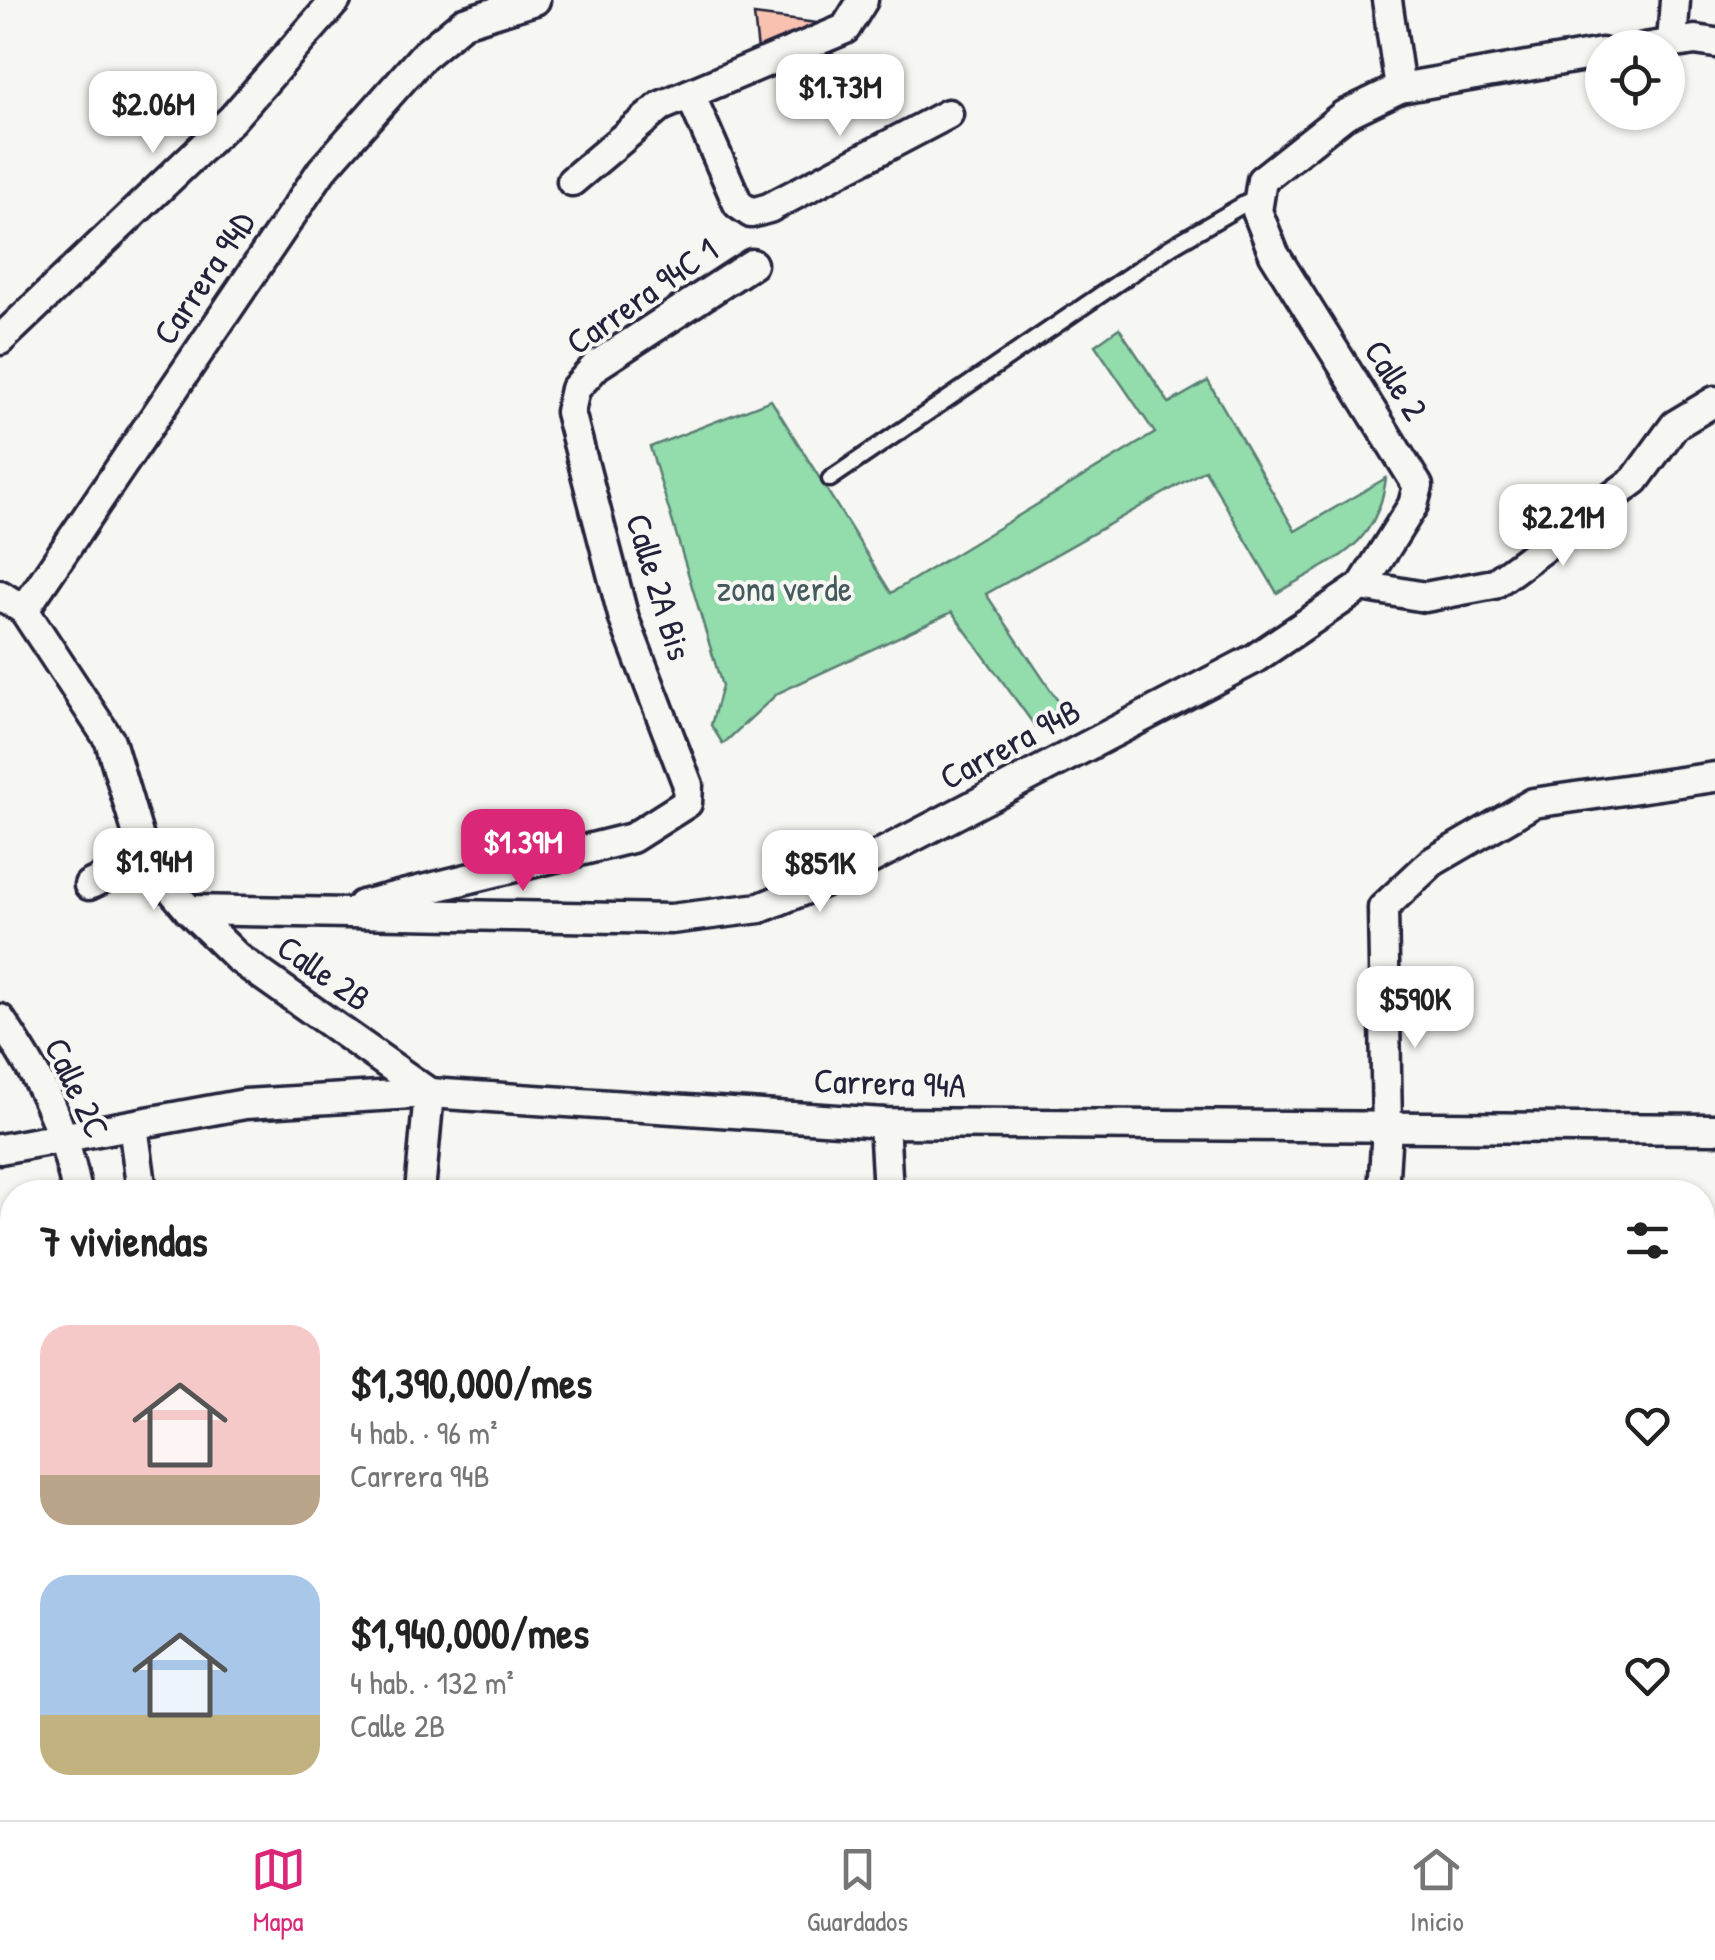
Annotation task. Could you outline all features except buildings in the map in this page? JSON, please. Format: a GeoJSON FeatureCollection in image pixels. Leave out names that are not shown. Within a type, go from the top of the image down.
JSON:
{"type":"FeatureCollection","features":[{"type":"Feature","properties":{"kind":"street"},"geometry":{"type":"LineString","coordinates":[[0,340],[232,119],[336,0]]}},
{"type":"Feature","properties":{"kind":"street","name":"Carrera 94D"},"geometry":{"type":"LineString","coordinates":[[12,602],[322,170],[423,56],[464,22],[535,0]]}},
{"type":"Feature","properties":{"kind":"street"},"geometry":{"type":"LineString","coordinates":[[572,180],[662,106],[845,29],[863,0]]}},
{"type":"Feature","properties":{"kind":"street"},"geometry":{"type":"LineString","coordinates":[[1387,0],[1400,88]]}},
{"type":"Feature","properties":{"kind":"street"},"geometry":{"type":"LineString","coordinates":[[1673,30],[1675,0]]}},
{"type":"Feature","properties":{"kind":"street"},"geometry":{"type":"LineString","coordinates":[[1685,44],[1715,43]]}},
{"type":"Feature","properties":{"kind":"street"},"geometry":{"type":"LineString","coordinates":[[1258,204],[1262,180],[1344,115],[1400,88],[1585,56]]}},
{"type":"Feature","properties":{"kind":"street"},"geometry":{"type":"LineString","coordinates":[[690,94],[738,204],[752,213],[769,208],[948,114]]}},
{"type":"Feature","properties":{"kind":"street","name":"Calle 2"},"geometry":{"type":"LineString","coordinates":[[1258,204],[1274,254],[1418,486],[1412,505],[1362,586]]}},
{"type":"Feature","properties":{"kind":"street","name":"Carrera 94C 1"},"geometry":{"type":"LineString","coordinates":[[575,389],[597,366],[752,264]]}},
{"type":"Feature","properties":{"kind":"street","name":"Calle 2A Bis"},"geometry":{"type":"LineString","coordinates":[[327,914],[632,838],[687,803],[688,785],[624,619],[570,412],[575,389]]}},
{"type":"Feature","properties":{"kind":"street"},"geometry":{"type":"LineString","coordinates":[[1362,586],[1425,597],[1494,584],[1635,480],[1676,425],[1715,401]]}},
{"type":"Feature","properties":{"kind":"street","name":"Carrera 94B"},"geometry":{"type":"LineString","coordinates":[[189,910],[672,919],[760,908],[838,876],[1237,668],[1362,586]]}},
{"type":"Feature","properties":{"kind":"street","name":"Calle 2B"},"geometry":{"type":"LineString","coordinates":[[12,602],[110,741],[145,858],[189,910],[238,958],[429,1093]]}},
{"type":"Feature","properties":{"kind":"street"},"geometry":{"type":"LineString","coordinates":[[1384,1180],[1388,1128],[1383,908],[1432,862],[1534,803],[1715,777]]}},
{"type":"Feature","properties":{"kind":"street"},"geometry":{"type":"LineString","coordinates":[[89,885],[145,858]]}},
{"type":"Feature","properties":{"kind":"street","name":"Calle 2C"},"geometry":{"type":"LineString","coordinates":[[0,1019],[40,1078],[66,1137],[75,1180]]}},
{"type":"Feature","properties":{"kind":"street"},"geometry":{"type":"LineString","coordinates":[[421,1180],[429,1093]]}},
{"type":"Feature","properties":{"kind":"street","name":"Carrera 94A"},"geometry":{"type":"LineString","coordinates":[[0,1150],[245,1104],[429,1093],[884,1123],[1715,1129]]}},
{"type":"Feature","properties":{"kind":"street"},"geometry":{"type":"LineString","coordinates":[[884,1123],[887,1180]]}},
{"type":"Feature","properties":{"kind":"street","name":"Calle 2C"},"geometry":{"type":"LineString","coordinates":[[133,1125],[140,1180]]}},
{"type":"Feature","properties":{"kind":"lane"},"geometry":{"type":"LineString","coordinates":[[830,479],[1172,246],[1258,204]]}},
{"type":"Feature","properties":{"kind":"green space","name":"zona verde"},"geometry":{"type":"Polygon","coordinates":[[[1119,328],[1169,403],[1208,381],[1295,531],[1386,478],[1381,502],[1362,537],[1334,560],[1277,593],[1205,470],[986,594],[1064,710],[1035,726],[952,612],[778,693],[723,744],[711,725],[722,686],[650,447],[771,400],[891,593],[1155,433],[1095,345],[1119,328]]]}}]}
